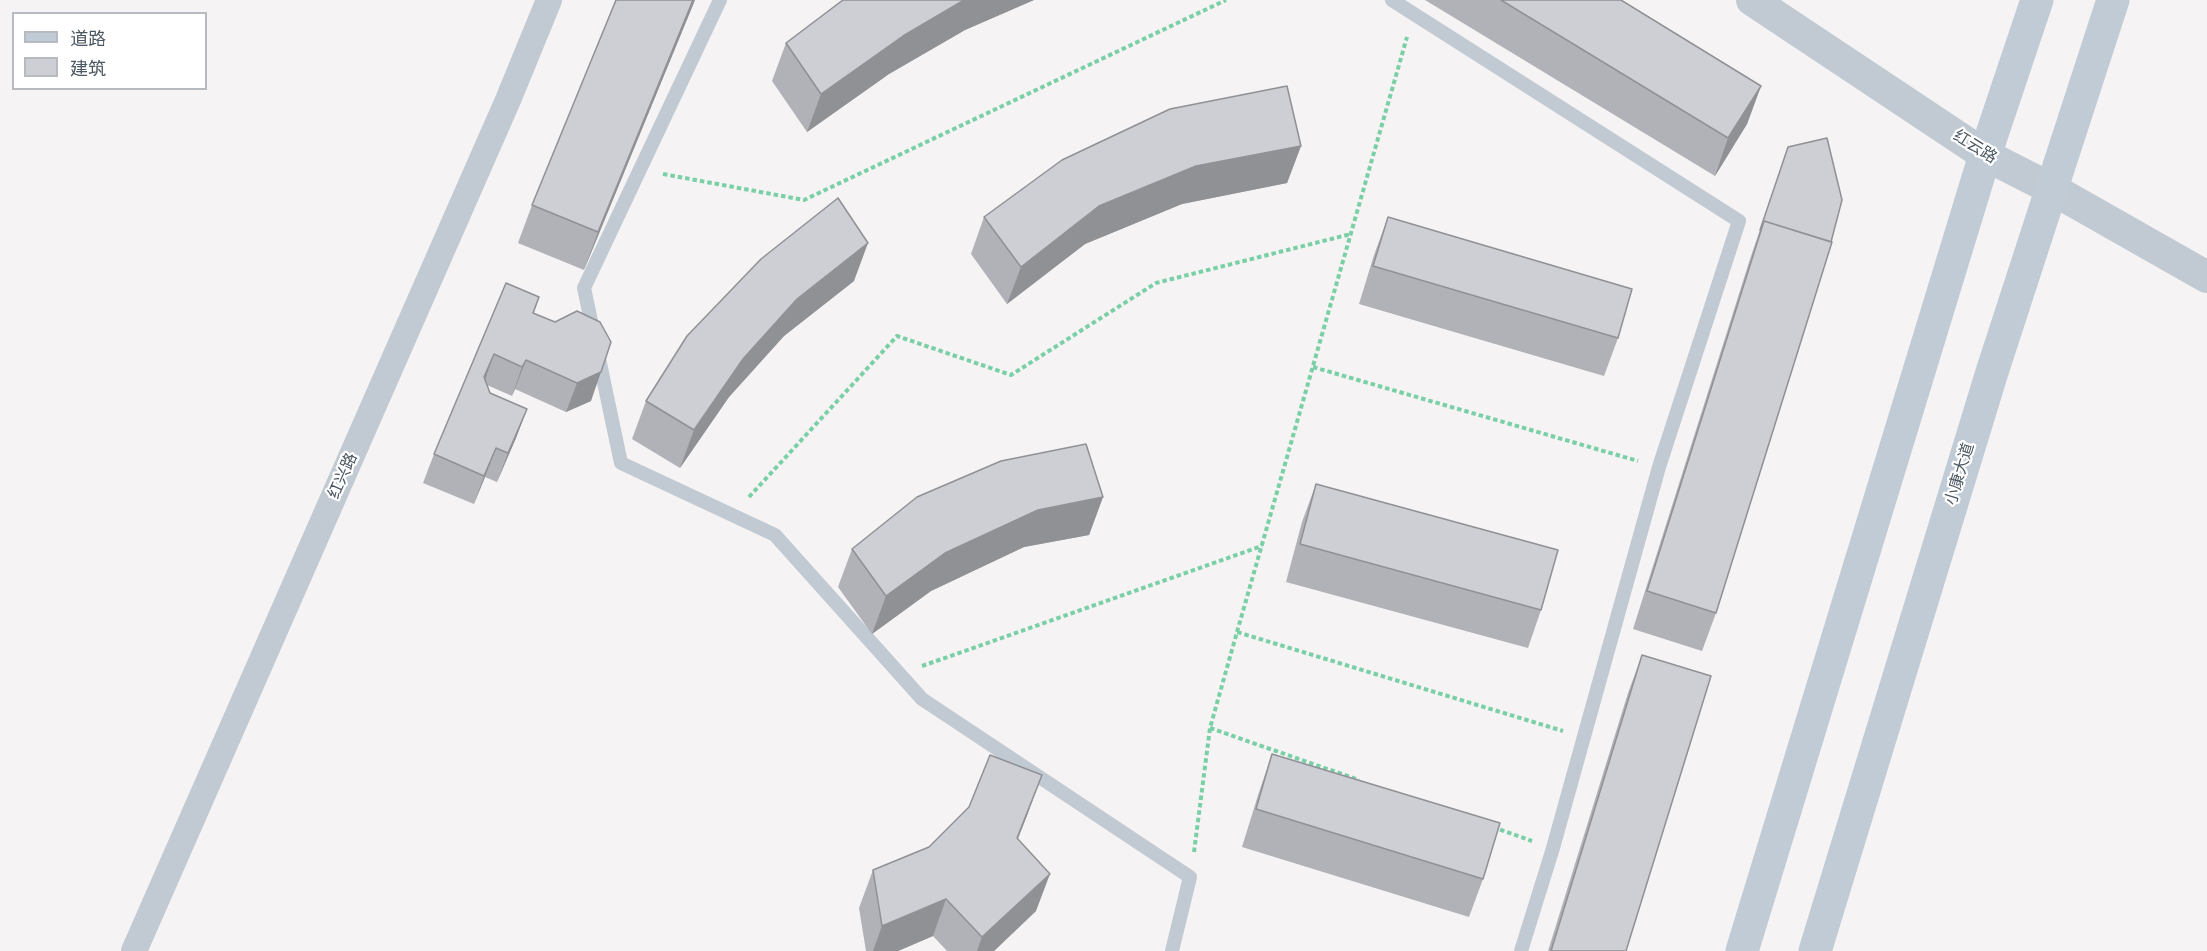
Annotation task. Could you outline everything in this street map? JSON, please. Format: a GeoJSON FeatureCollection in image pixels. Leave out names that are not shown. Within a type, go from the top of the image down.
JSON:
{"type":"FeatureCollection","features":[{"type":"Feature","properties":{"kind":"main road"},"geometry":{"type":"LineString","coordinates":[[1742,951],[1985,155],[2037,0]]}},
{"type":"Feature","properties":{"kind":"main road","name":"小康大道"},"geometry":{"type":"LineString","coordinates":[[1815,951],[1985,394],[2113,0]]}},
{"type":"Feature","properties":{"kind":"street","name":"红兴路"},"geometry":{"type":"LineString","coordinates":[[134,951],[508,100],[549,0]]}},
{"type":"Feature","properties":{"kind":"street","name":"红云路"},"geometry":{"type":"LineString","coordinates":[[1752,0],[1985,155],[2052,189],[2207,277]]}},
{"type":"Feature","properties":{"kind":"lane"},"geometry":{"type":"LineString","coordinates":[[720,0],[584,288],[621,463],[775,535],[922,699],[1190,877],[1172,951]]}},
{"type":"Feature","properties":{"kind":"lane"},"geometry":{"type":"LineString","coordinates":[[1392,0],[1739,221],[1659,467],[1553,848],[1521,951]]}},
{"type":"Feature","properties":{"kind":"path"},"geometry":{"type":"LineString","coordinates":[[640,170],[804,200],[1226,0]]}},
{"type":"Feature","properties":{"kind":"path"},"geometry":{"type":"LineString","coordinates":[[1190,877],[1210,728],[1414,13]]}},
{"type":"Feature","properties":{"kind":"path"},"geometry":{"type":"LineString","coordinates":[[733,515],[897,336],[1011,375],[1156,283],[1351,234]]}},
{"type":"Feature","properties":{"kind":"path"},"geometry":{"type":"LineString","coordinates":[[1313,367],[1659,467]]}},
{"type":"Feature","properties":{"kind":"path"},"geometry":{"type":"LineString","coordinates":[[899,674],[1262,546]]}},
{"type":"Feature","properties":{"kind":"path"},"geometry":{"type":"LineString","coordinates":[[1237,632],[1584,737]]}},
{"type":"Feature","properties":{"kind":"path"},"geometry":{"type":"LineString","coordinates":[[1210,728],[1365,782]]}},
{"type":"Feature","properties":{"kind":"path"},"geometry":{"type":"LineString","coordinates":[[1486,825],[1553,848]]}},
{"type":"Feature","properties":{"kind":"building"},"geometry":{"type":"Polygon","coordinates":[[[616,0],[693,0],[598,232],[532,205],[616,0]]]}},
{"type":"Feature","properties":{"kind":"building"},"geometry":{"type":"Polygon","coordinates":[[[843,0],[964,0],[903,36],[821,94],[786,43],[843,0]]]}},
{"type":"Feature","properties":{"kind":"building"},"geometry":{"type":"Polygon","coordinates":[[[1501,0],[1621,0],[1761,86],[1728,138],[1501,0]]]}},
{"type":"Feature","properties":{"kind":"building"},"geometry":{"type":"Polygon","coordinates":[[[1287,86],[1301,146],[1196,166],[1099,206],[1021,267],[984,217],[1062,160],[1170,109],[1287,86]]]}},
{"type":"Feature","properties":{"kind":"building"},"geometry":{"type":"Polygon","coordinates":[[[1827,138],[1842,200],[1831,242],[1764,221],[1760,230],[1788,147],[1827,138]]]}},
{"type":"Feature","properties":{"kind":"building"},"geometry":{"type":"Polygon","coordinates":[[[838,198],[868,243],[797,299],[743,359],[694,430],[646,401],[687,336],[761,259],[838,198]]]}},
{"type":"Feature","properties":{"kind":"building"},"geometry":{"type":"Polygon","coordinates":[[[1388,217],[1632,289],[1618,338],[1373,266],[1388,217]]]}},
{"type":"Feature","properties":{"kind":"building"},"geometry":{"type":"Polygon","coordinates":[[[1764,221],[1832,242],[1716,613],[1647,591],[1764,221]]]}},
{"type":"Feature","properties":{"kind":"building"},"geometry":{"type":"Polygon","coordinates":[[[506,283],[539,297],[533,313],[555,322],[577,311],[600,322],[611,342],[601,372],[577,383],[526,360],[522,367],[494,354],[484,377],[490,393],[527,409],[508,453],[496,448],[484,476],[434,454],[506,283]]]}},
{"type":"Feature","properties":{"kind":"building"},"geometry":{"type":"Polygon","coordinates":[[[1086,444],[1103,497],[1038,510],[945,553],[886,596],[852,549],[917,497],[1001,461],[1086,444]]]}},
{"type":"Feature","properties":{"kind":"building"},"geometry":{"type":"Polygon","coordinates":[[[1316,484],[1558,550],[1541,610],[1300,544],[1316,484]]]}},
{"type":"Feature","properties":{"kind":"building"},"geometry":{"type":"Polygon","coordinates":[[[1642,655],[1711,676],[1626,951],[1551,951],[1642,655]]]}},
{"type":"Feature","properties":{"kind":"building"},"geometry":{"type":"Polygon","coordinates":[[[1272,754],[1500,823],[1483,879],[1256,809],[1272,754]]]}},
{"type":"Feature","properties":{"kind":"building"},"geometry":{"type":"Polygon","coordinates":[[[990,755],[1042,775],[1017,838],[1050,874],[982,937],[946,899],[882,926],[873,870],[929,847],[969,807],[990,755]]]}}]}
